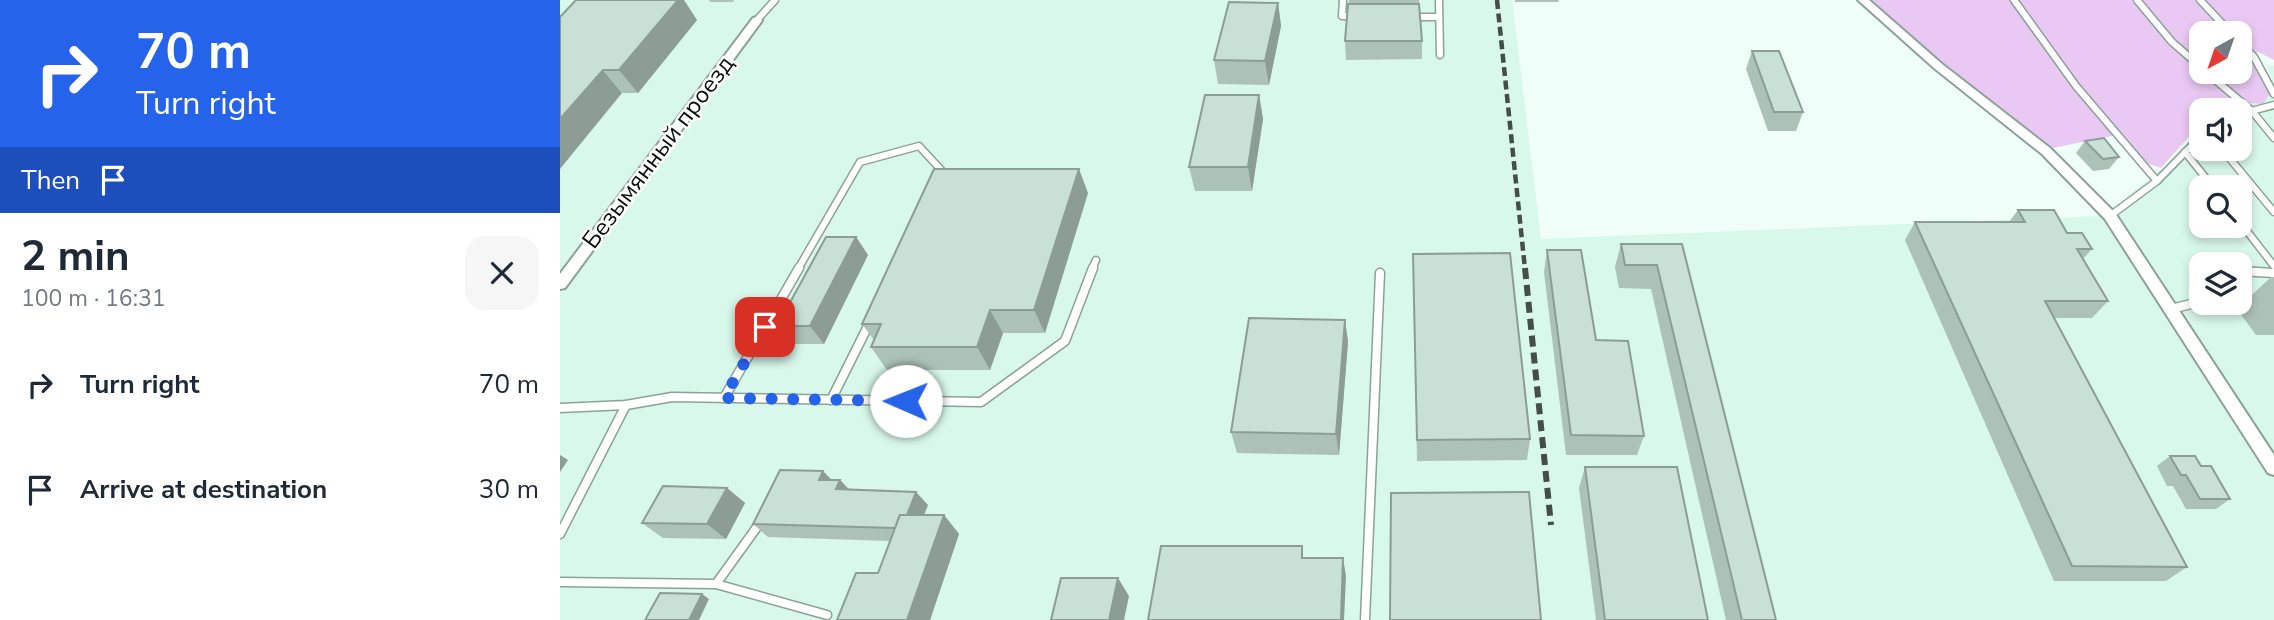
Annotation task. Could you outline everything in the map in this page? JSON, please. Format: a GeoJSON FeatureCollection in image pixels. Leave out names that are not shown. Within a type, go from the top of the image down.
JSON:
{"type":"FeatureCollection","features":[{"type":"Feature","properties":{"kind":"street"},"geometry":{"type":"LineString","coordinates":[[1863,0],[1938,66],[2046,151],[2110,216],[2274,468]]}},
{"type":"Feature","properties":{"kind":"street","name":"Безымянный проезд"},"geometry":{"type":"LineString","coordinates":[[560,284],[757,20]]}},
{"type":"Feature","properties":{"kind":"lane"},"geometry":{"type":"LineString","coordinates":[[757,20],[775,0]]}},
{"type":"Feature","properties":{"kind":"lane"},"geometry":{"type":"LineString","coordinates":[[1343,0],[1342,16],[1370,17]]}},
{"type":"Feature","properties":{"kind":"lane"},"geometry":{"type":"LineString","coordinates":[[1439,0],[1440,55]]}},
{"type":"Feature","properties":{"kind":"lane"},"geometry":{"type":"LineString","coordinates":[[2014,0],[2076,86],[2157,181]]}},
{"type":"Feature","properties":{"kind":"lane"},"geometry":{"type":"LineString","coordinates":[[2137,0],[2172,41],[2189,56]]}},
{"type":"Feature","properties":{"kind":"lane"},"geometry":{"type":"LineString","coordinates":[[2200,0],[2220,21]]}},
{"type":"Feature","properties":{"kind":"lane"},"geometry":{"type":"LineString","coordinates":[[1398,17],[1440,18]]}},
{"type":"Feature","properties":{"kind":"lane"},"geometry":{"type":"LineString","coordinates":[[2252,55],[2274,94]]}},
{"type":"Feature","properties":{"kind":"lane"},"geometry":{"type":"LineString","coordinates":[[2220,84],[2237,98]]}},
{"type":"Feature","properties":{"kind":"lane"},"geometry":{"type":"LineString","coordinates":[[2274,105],[2252,111],[2274,138]]}},
{"type":"Feature","properties":{"kind":"lane"},"geometry":{"type":"LineString","coordinates":[[724,398],[860,162],[919,146],[943,172],[937,184]]}},
{"type":"Feature","properties":{"kind":"lane"},"geometry":{"type":"LineString","coordinates":[[2110,216],[2157,181],[2189,148]]}},
{"type":"Feature","properties":{"kind":"lane"},"geometry":{"type":"LineString","coordinates":[[2185,152],[2203,175]]}},
{"type":"Feature","properties":{"kind":"lane"},"geometry":{"type":"LineString","coordinates":[[2232,161],[2274,212]]}},
{"type":"Feature","properties":{"kind":"lane"},"geometry":{"type":"LineString","coordinates":[[2252,238],[2274,266]]}},
{"type":"Feature","properties":{"kind":"lane"},"geometry":{"type":"LineString","coordinates":[[560,408],[626,405],[672,397],[981,402],[1065,341],[1096,260]]}},
{"type":"Feature","properties":{"kind":"lane"},"geometry":{"type":"LineString","coordinates":[[2252,272],[2274,273]]}},
{"type":"Feature","properties":{"kind":"lane"},"geometry":{"type":"LineString","coordinates":[[1365,620],[1380,273]]}},
{"type":"Feature","properties":{"kind":"lane"},"geometry":{"type":"LineString","coordinates":[[2171,309],[2189,304]]}},
{"type":"Feature","properties":{"kind":"lane"},"geometry":{"type":"LineString","coordinates":[[831,400],[873,316]]}},
{"type":"Feature","properties":{"kind":"lane"},"geometry":{"type":"LineString","coordinates":[[560,534],[626,405]]}},
{"type":"Feature","properties":{"kind":"lane"},"geometry":{"type":"LineString","coordinates":[[716,584],[764,517]]}},
{"type":"Feature","properties":{"kind":"lane"},"geometry":{"type":"LineString","coordinates":[[560,582],[716,584],[827,615]]}},
{"type":"Feature","properties":{"kind":"shaded area"},"geometry":{"type":"Polygon","coordinates":[[[560,0],[1512,0],[1541,239],[2102,216],[2189,148],[2189,161],[2252,161],[2252,100],[2274,83],[2274,620],[560,620],[560,0]]]}},
{"type":"Feature","properties":{"kind":"shaded area"},"geometry":{"type":"Polygon","coordinates":[[[1866,0],[2274,0],[2274,60],[2258,52],[2252,54],[2252,21],[2189,21],[2189,84],[2252,84],[2252,63],[2270,93],[2263,104],[2252,103],[2252,98],[2189,98],[2189,136],[2161,168],[2146,163],[2122,134],[2053,148],[1968,86],[1866,0]]]}},
{"type":"Feature","properties":{"kind":"shaded area"},"geometry":{"type":"Polygon","coordinates":[[[2266,65],[2274,66],[2274,83],[2266,65]]]}},
{"type":"Feature","properties":{"kind":"building"},"geometry":{"type":"Polygon","coordinates":[[[576,0],[678,0],[619,70],[603,70],[560,119],[560,17],[576,0]]]}},
{"type":"Feature","properties":{"kind":"building"},"geometry":{"type":"Polygon","coordinates":[[[1229,2],[1278,3],[1265,61],[1214,60],[1229,2]]]}},
{"type":"Feature","properties":{"kind":"building"},"geometry":{"type":"Polygon","coordinates":[[[1348,4],[1419,4],[1422,41],[1345,41],[1348,4]]]}},
{"type":"Feature","properties":{"kind":"building"},"geometry":{"type":"Polygon","coordinates":[[[1752,51],[1779,51],[1803,112],[1774,112],[1752,51]]]}},
{"type":"Feature","properties":{"kind":"building"},"geometry":{"type":"Polygon","coordinates":[[[1205,95],[1259,95],[1248,167],[1189,167],[1205,95]]]}},
{"type":"Feature","properties":{"kind":"building"},"geometry":{"type":"Polygon","coordinates":[[[2104,138],[2119,157],[2103,159],[2085,141],[2104,138]]]}},
{"type":"Feature","properties":{"kind":"building"},"geometry":{"type":"Polygon","coordinates":[[[934,169],[1079,169],[1034,310],[990,310],[977,347],[871,347],[881,324],[862,324],[934,169]]]}},
{"type":"Feature","properties":{"kind":"building"},"geometry":{"type":"Polygon","coordinates":[[[2018,210],[2054,210],[2067,233],[2082,233],[2092,249],[2077,249],[2108,301],[2045,301],[2187,567],[2072,566],[1915,222],[2025,222],[2018,210]]]}},
{"type":"Feature","properties":{"kind":"building"},"geometry":{"type":"Polygon","coordinates":[[[826,237],[856,237],[810,326],[777,326],[826,237]]]}},
{"type":"Feature","properties":{"kind":"building"},"geometry":{"type":"Polygon","coordinates":[[[1621,244],[1682,244],[1776,620],[1742,620],[1657,265],[1625,265],[1621,244]]]}},
{"type":"Feature","properties":{"kind":"building"},"geometry":{"type":"Polygon","coordinates":[[[1547,250],[1581,250],[1596,340],[1628,341],[1644,436],[1571,435],[1547,250]]]}},
{"type":"Feature","properties":{"kind":"building"},"geometry":{"type":"Polygon","coordinates":[[[1510,253],[1530,439],[1417,440],[1413,254],[1510,253]]]}},
{"type":"Feature","properties":{"kind":"building"},"geometry":{"type":"Polygon","coordinates":[[[1249,318],[1345,320],[1336,434],[1231,432],[1249,318]]]}},
{"type":"Feature","properties":{"kind":"building"},"geometry":{"type":"Polygon","coordinates":[[[2170,456],[2195,456],[2201,466],[2211,466],[2230,499],[2200,499],[2186,475],[2181,475],[2170,456]]]}},
{"type":"Feature","properties":{"kind":"building"},"geometry":{"type":"Polygon","coordinates":[[[1585,467],[1677,467],[1708,620],[1605,620],[1585,467]]]}},
{"type":"Feature","properties":{"kind":"building"},"geometry":{"type":"Polygon","coordinates":[[[780,470],[823,471],[819,480],[840,480],[836,489],[916,492],[907,515],[900,515],[895,528],[753,524],[780,470]]]}},
{"type":"Feature","properties":{"kind":"building"},"geometry":{"type":"Polygon","coordinates":[[[663,486],[727,488],[707,524],[642,523],[663,486]]]}},
{"type":"Feature","properties":{"kind":"building"},"geometry":{"type":"Polygon","coordinates":[[[1529,492],[1541,620],[1390,620],[1391,493],[1529,492]]]}},
{"type":"Feature","properties":{"kind":"building"},"geometry":{"type":"Polygon","coordinates":[[[900,515],[944,515],[907,620],[837,620],[856,573],[878,573],[900,515]]]}},
{"type":"Feature","properties":{"kind":"building"},"geometry":{"type":"Polygon","coordinates":[[[1161,546],[1302,546],[1302,558],[1343,558],[1341,620],[1148,620],[1161,546]]]}},
{"type":"Feature","properties":{"kind":"building"},"geometry":{"type":"Polygon","coordinates":[[[1061,578],[1118,578],[1109,620],[1051,620],[1061,578]]]}},
{"type":"Feature","properties":{"kind":"building"},"geometry":{"type":"Polygon","coordinates":[[[660,593],[702,594],[689,620],[645,620],[660,593]]]}},
{"type":"Feature","properties":{"kind":"railway"},"geometry":{"type":"LineString","coordinates":[[1497,0],[1525,269]]}},
{"type":"Feature","properties":{"kind":"railway"},"geometry":{"type":"LineString","coordinates":[[1525,268],[1551,525]]}},
{"type":"Feature","properties":{"kind":"route"},"geometry":{"type":"LineString","coordinates":[[765,327],[724,398],[906,401]]}}]}
